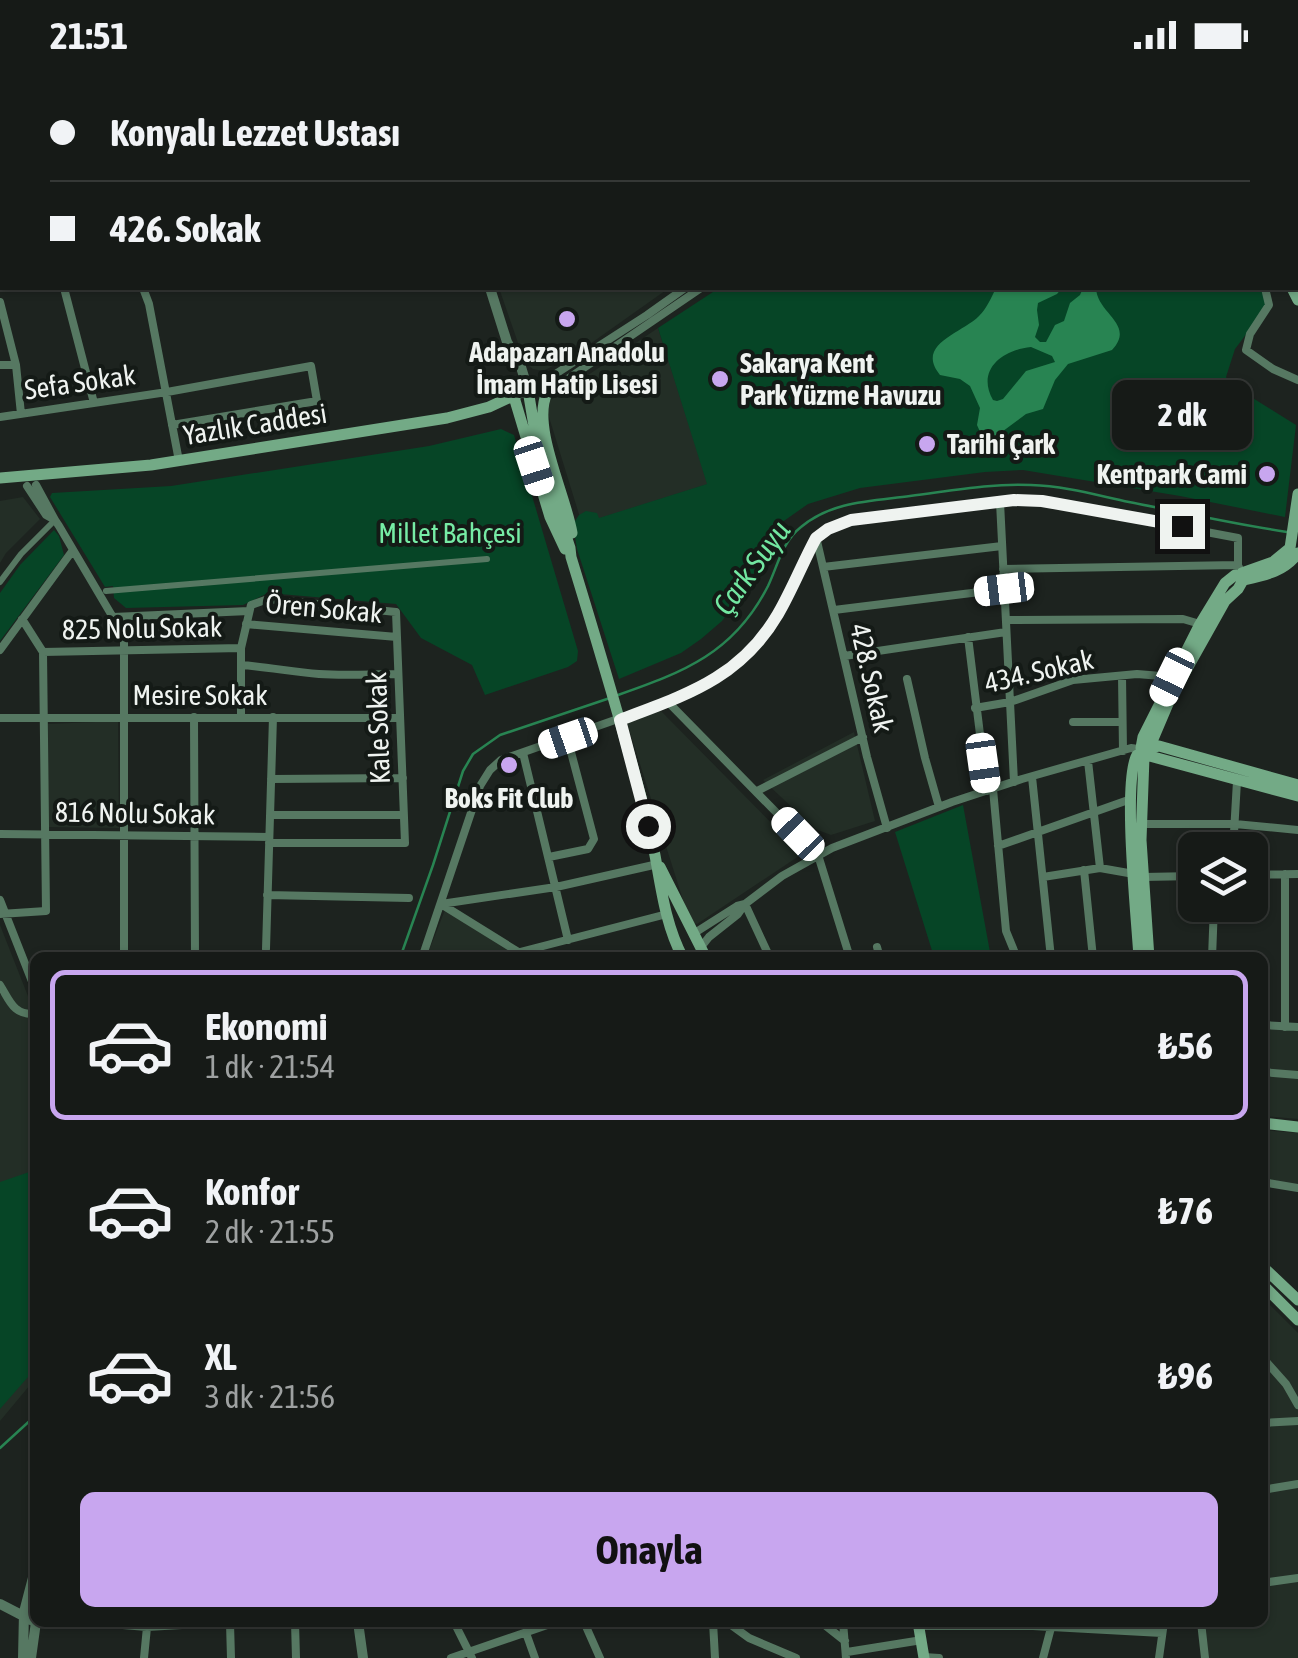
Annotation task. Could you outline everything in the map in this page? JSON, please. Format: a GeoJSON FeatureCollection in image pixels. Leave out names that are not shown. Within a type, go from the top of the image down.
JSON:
{"type":"FeatureCollection","features":[{"type":"Feature","properties":{"kind":"main road"},"geometry":{"type":"LineString","coordinates":[[545,388],[542,421],[570,519],[571,552],[550,516],[514,396],[545,388]]}},
{"type":"Feature","properties":{"kind":"main road"},"geometry":{"type":"LineString","coordinates":[[528,394],[538,450],[619,716],[658,864],[666,914],[680,952]]}},
{"type":"Feature","properties":{"kind":"main road","name":"Yazlık Caddesi"},"geometry":{"type":"LineString","coordinates":[[0,478],[180,461],[447,418],[514,396]]}},
{"type":"Feature","properties":{"kind":"main road"},"geometry":{"type":"LineString","coordinates":[[1139,952],[1143,737],[1200,624],[1225,584],[1294,550],[1298,494]]}},
{"type":"Feature","properties":{"kind":"main road"},"geometry":{"type":"LineString","coordinates":[[1148,952],[1131,799],[1132,764],[1153,739],[1170,698],[1225,601],[1238,589],[1240,574]]}},
{"type":"Feature","properties":{"kind":"main road"},"geometry":{"type":"LineString","coordinates":[[1142,752],[1159,746],[1298,785]]}},
{"type":"Feature","properties":{"kind":"main road"},"geometry":{"type":"LineString","coordinates":[[1142,752],[1298,796]]}},
{"type":"Feature","properties":{"kind":"main road"},"geometry":{"type":"LineString","coordinates":[[658,864],[700,952]]}},
{"type":"Feature","properties":{"kind":"main road"},"geometry":{"type":"LineString","coordinates":[[680,952],[684,940],[693,934]]}},
{"type":"Feature","properties":{"kind":"main road"},"geometry":{"type":"LineString","coordinates":[[1268,1124],[1298,1126]]}},
{"type":"Feature","properties":{"kind":"main road"},"geometry":{"type":"LineString","coordinates":[[1268,1272],[1298,1300]]}},
{"type":"Feature","properties":{"kind":"main road"},"geometry":{"type":"LineString","coordinates":[[1268,1290],[1298,1320]]}},
{"type":"Feature","properties":{"kind":"main road"},"geometry":{"type":"LineString","coordinates":[[920,1630],[924,1658]]}},
{"type":"Feature","properties":{"kind":"street"},"geometry":{"type":"LineString","coordinates":[[65,290],[94,403]]}},
{"type":"Feature","properties":{"kind":"street"},"geometry":{"type":"LineString","coordinates":[[143,290],[180,461]]}},
{"type":"Feature","properties":{"kind":"street"},"geometry":{"type":"LineString","coordinates":[[491,290],[528,394]]}},
{"type":"Feature","properties":{"kind":"street"},"geometry":{"type":"LineString","coordinates":[[545,388],[680,290]]}},
{"type":"Feature","properties":{"kind":"street"},"geometry":{"type":"LineString","coordinates":[[545,388],[698,290]]}},
{"type":"Feature","properties":{"kind":"street"},"geometry":{"type":"LineString","coordinates":[[1265,290],[1269,305],[1250,334],[1246,350],[1298,380]]}},
{"type":"Feature","properties":{"kind":"street"},"geometry":{"type":"LineString","coordinates":[[0,302],[16,365],[21,414]]}},
{"type":"Feature","properties":{"kind":"street"},"geometry":{"type":"LineString","coordinates":[[0,365],[16,365]]}},
{"type":"Feature","properties":{"kind":"street","name":"Sefa Sokak"},"geometry":{"type":"LineString","coordinates":[[0,417],[311,366],[317,401],[172,425]]}},
{"type":"Feature","properties":{"kind":"street"},"geometry":{"type":"LineString","coordinates":[[521,367],[545,388]]}},
{"type":"Feature","properties":{"kind":"street"},"geometry":{"type":"LineString","coordinates":[[31,485],[46,516],[55,520],[102,591],[124,636],[124,952]]}},
{"type":"Feature","properties":{"kind":"street"},"geometry":{"type":"LineString","coordinates":[[424,952],[480,786],[490,770],[502,760],[692,693],[725,673],[758,644],[778,614],[816,538],[828,529],[851,520],[1000,502],[1042,501],[1238,538],[1240,574],[1003,569]]}},
{"type":"Feature","properties":{"kind":"street"},"geometry":{"type":"LineString","coordinates":[[1000,502],[1014,782]]}},
{"type":"Feature","properties":{"kind":"street"},"geometry":{"type":"LineString","coordinates":[[0,582],[55,520]]}},
{"type":"Feature","properties":{"kind":"street","name":"428. Sokak"},"geometry":{"type":"LineString","coordinates":[[816,538],[886,828]]}},
{"type":"Feature","properties":{"kind":"street"},"geometry":{"type":"LineString","coordinates":[[823,567],[1002,546]]}},
{"type":"Feature","properties":{"kind":"street"},"geometry":{"type":"LineString","coordinates":[[0,650],[73,550]]}},
{"type":"Feature","properties":{"kind":"street"},"geometry":{"type":"LineString","coordinates":[[102,591],[487,559]]}},
{"type":"Feature","properties":{"kind":"street"},"geometry":{"type":"LineString","coordinates":[[834,610],[1004,589]]}},
{"type":"Feature","properties":{"kind":"street","name":"Kale Sokak"},"geometry":{"type":"LineString","coordinates":[[250,611],[251,605],[268,599],[396,612],[405,843]]}},
{"type":"Feature","properties":{"kind":"street"},"geometry":{"type":"LineString","coordinates":[[114,617],[250,611],[241,648],[241,717]]}},
{"type":"Feature","properties":{"kind":"street"},"geometry":{"type":"LineString","coordinates":[[3,914],[46,912],[43,652],[22,619]]}},
{"type":"Feature","properties":{"kind":"street"},"geometry":{"type":"LineString","coordinates":[[1006,620],[1183,619],[1200,624]]}},
{"type":"Feature","properties":{"kind":"street","name":"Ören Sokak"},"geometry":{"type":"LineString","coordinates":[[246,624],[397,637]]}},
{"type":"Feature","properties":{"kind":"street"},"geometry":{"type":"LineString","coordinates":[[844,656],[1006,632]]}},
{"type":"Feature","properties":{"kind":"street"},"geometry":{"type":"LineString","coordinates":[[968,637],[1006,931],[1014,952]]}},
{"type":"Feature","properties":{"kind":"street","name":"825 Nolu Sokak"},"geometry":{"type":"LineString","coordinates":[[43,652],[241,648]]}},
{"type":"Feature","properties":{"kind":"street"},"geometry":{"type":"LineString","coordinates":[[241,665],[326,674],[398,674]]}},
{"type":"Feature","properties":{"kind":"street","name":"434. Sokak"},"geometry":{"type":"LineString","coordinates":[[975,708],[1010,702],[1074,680],[1137,674],[1172,677]]}},
{"type":"Feature","properties":{"kind":"street"},"geometry":{"type":"LineString","coordinates":[[1122,676],[1122,751]]}},
{"type":"Feature","properties":{"kind":"street"},"geometry":{"type":"LineString","coordinates":[[908,678],[939,807]]}},
{"type":"Feature","properties":{"kind":"street"},"geometry":{"type":"LineString","coordinates":[[668,702],[818,855],[848,952]]}},
{"type":"Feature","properties":{"kind":"street"},"geometry":{"type":"LineString","coordinates":[[194,717],[195,952]]}},
{"type":"Feature","properties":{"kind":"street"},"geometry":{"type":"LineString","coordinates":[[266,950],[273,717]]}},
{"type":"Feature","properties":{"kind":"street","name":"Mesire Sokak"},"geometry":{"type":"LineString","coordinates":[[0,718],[400,718]]}},
{"type":"Feature","properties":{"kind":"street"},"geometry":{"type":"LineString","coordinates":[[1073,722],[1122,722]]}},
{"type":"Feature","properties":{"kind":"street"},"geometry":{"type":"LineString","coordinates":[[757,791],[863,737]]}},
{"type":"Feature","properties":{"kind":"street"},"geometry":{"type":"LineString","coordinates":[[550,857],[588,849],[594,840],[568,738]]}},
{"type":"Feature","properties":{"kind":"street"},"geometry":{"type":"LineString","coordinates":[[702,952],[709,937],[746,904],[818,855],[1014,782],[1122,751],[1142,752]]}},
{"type":"Feature","properties":{"kind":"street"},"geometry":{"type":"LineString","coordinates":[[1108,756],[1130,758],[1142,752]]}},
{"type":"Feature","properties":{"kind":"street"},"geometry":{"type":"LineString","coordinates":[[523,753],[568,940]]}},
{"type":"Feature","properties":{"kind":"street"},"geometry":{"type":"LineString","coordinates":[[1088,762],[1100,868]]}},
{"type":"Feature","properties":{"kind":"street"},"geometry":{"type":"LineString","coordinates":[[1032,777],[1050,952]]}},
{"type":"Feature","properties":{"kind":"street"},"geometry":{"type":"LineString","coordinates":[[271,779],[402,778]]}},
{"type":"Feature","properties":{"kind":"street"},"geometry":{"type":"LineString","coordinates":[[1234,832],[1237,780]]}},
{"type":"Feature","properties":{"kind":"street"},"geometry":{"type":"LineString","coordinates":[[998,846],[1131,799]]}},
{"type":"Feature","properties":{"kind":"street"},"geometry":{"type":"LineString","coordinates":[[270,815],[404,815]]}},
{"type":"Feature","properties":{"kind":"street"},"geometry":{"type":"LineString","coordinates":[[1141,824],[1234,824],[1298,830]]}},
{"type":"Feature","properties":{"kind":"street","name":"816 Nolu Sokak"},"geometry":{"type":"LineString","coordinates":[[0,834],[405,843]]}},
{"type":"Feature","properties":{"kind":"street"},"geometry":{"type":"LineString","coordinates":[[441,904],[556,888],[658,864]]}},
{"type":"Feature","properties":{"kind":"street"},"geometry":{"type":"LineString","coordinates":[[1043,878],[1100,868],[1139,875],[1178,876]]}},
{"type":"Feature","properties":{"kind":"street"},"geometry":{"type":"LineString","coordinates":[[1084,870],[1092,952]]}},
{"type":"Feature","properties":{"kind":"street"},"geometry":{"type":"LineString","coordinates":[[1268,874],[1298,874]]}},
{"type":"Feature","properties":{"kind":"street"},"geometry":{"type":"LineString","coordinates":[[1285,874],[1286,1026]]}},
{"type":"Feature","properties":{"kind":"street"},"geometry":{"type":"LineString","coordinates":[[267,896],[409,898]]}},
{"type":"Feature","properties":{"kind":"street"},"geometry":{"type":"LineString","coordinates":[[0,900],[30,972]]}},
{"type":"Feature","properties":{"kind":"street"},"geometry":{"type":"LineString","coordinates":[[441,904],[519,952]]}},
{"type":"Feature","properties":{"kind":"street"},"geometry":{"type":"LineString","coordinates":[[693,934],[746,904]]}},
{"type":"Feature","properties":{"kind":"street"},"geometry":{"type":"LineString","coordinates":[[746,904],[767,952]]}},
{"type":"Feature","properties":{"kind":"street"},"geometry":{"type":"LineString","coordinates":[[533,952],[666,914]]}},
{"type":"Feature","properties":{"kind":"street"},"geometry":{"type":"LineString","coordinates":[[1212,952],[1213,922]]}},
{"type":"Feature","properties":{"kind":"street"},"geometry":{"type":"LineString","coordinates":[[878,947],[879,952]]}},
{"type":"Feature","properties":{"kind":"street"},"geometry":{"type":"LineString","coordinates":[[0,985],[16,1011],[30,1014]]}},
{"type":"Feature","properties":{"kind":"street"},"geometry":{"type":"LineString","coordinates":[[1268,1026],[1298,1027]]}},
{"type":"Feature","properties":{"kind":"street"},"geometry":{"type":"LineString","coordinates":[[1268,1072],[1298,1075]]}},
{"type":"Feature","properties":{"kind":"street"},"geometry":{"type":"LineString","coordinates":[[1268,1183],[1298,1188]]}},
{"type":"Feature","properties":{"kind":"street"},"geometry":{"type":"LineString","coordinates":[[1268,1364],[1298,1405]]}},
{"type":"Feature","properties":{"kind":"street"},"geometry":{"type":"LineString","coordinates":[[1268,1423],[1298,1421]]}},
{"type":"Feature","properties":{"kind":"street"},"geometry":{"type":"LineString","coordinates":[[1268,1489],[1298,1484]]}},
{"type":"Feature","properties":{"kind":"street"},"geometry":{"type":"LineString","coordinates":[[1268,1582],[1298,1578]]}},
{"type":"Feature","properties":{"kind":"street"},"geometry":{"type":"LineString","coordinates":[[0,1601],[30,1616]]}},
{"type":"Feature","properties":{"kind":"street"},"geometry":{"type":"LineString","coordinates":[[27,1658],[32,1627]]}},
{"type":"Feature","properties":{"kind":"street"},"geometry":{"type":"LineString","coordinates":[[144,1658],[147,1627]]}},
{"type":"Feature","properties":{"kind":"street"},"geometry":{"type":"LineString","coordinates":[[230,1658],[232,1627]]}},
{"type":"Feature","properties":{"kind":"street"},"geometry":{"type":"LineString","coordinates":[[295,1627],[296,1658]]}},
{"type":"Feature","properties":{"kind":"street"},"geometry":{"type":"LineString","coordinates":[[359,1627],[363,1658]]}},
{"type":"Feature","properties":{"kind":"street"},"geometry":{"type":"LineString","coordinates":[[456,1627],[471,1656]]}},
{"type":"Feature","properties":{"kind":"street"},"geometry":{"type":"LineString","coordinates":[[451,1658],[471,1656],[542,1627]]}},
{"type":"Feature","properties":{"kind":"street"},"geometry":{"type":"LineString","coordinates":[[586,1627],[600,1658]]}},
{"type":"Feature","properties":{"kind":"street"},"geometry":{"type":"LineString","coordinates":[[713,1627],[715,1658]]}},
{"type":"Feature","properties":{"kind":"street"},"geometry":{"type":"LineString","coordinates":[[733,1627],[796,1658]]}},
{"type":"Feature","properties":{"kind":"street"},"geometry":{"type":"LineString","coordinates":[[824,1627],[846,1651],[920,1630],[999,1627]]}},
{"type":"Feature","properties":{"kind":"street"},"geometry":{"type":"LineString","coordinates":[[1043,1658],[1051,1627]]}},
{"type":"Feature","properties":{"kind":"street"},"geometry":{"type":"LineString","coordinates":[[1080,1627],[1162,1633]]}},
{"type":"Feature","properties":{"kind":"street"},"geometry":{"type":"LineString","coordinates":[[1159,1658],[1163,1627]]}},
{"type":"Feature","properties":{"kind":"street"},"geometry":{"type":"LineString","coordinates":[[1202,1627],[1205,1658]]}},
{"type":"Feature","properties":{"kind":"street"},"geometry":{"type":"LineString","coordinates":[[526,1633],[535,1658]]}},
{"type":"Feature","properties":{"kind":"street"},"geometry":{"type":"LineString","coordinates":[[924,1658],[939,1658]]}},
{"type":"Feature","properties":{"kind":"shaded area","name":"Adapazarı Anadolu İmam Hatip Lisesi"},"geometry":{"type":"Polygon","coordinates":[[[500,290],[666,290],[573,356],[543,371],[525,363],[500,290]]]}},
{"type":"Feature","properties":{"kind":"shaded area"},"geometry":{"type":"Polygon","coordinates":[[[995,290],[1060,290],[1038,303],[1035,337],[1046,342],[1082,290],[1096,290],[1120,333],[1112,350],[1068,364],[1055,380],[1043,409],[1026,414],[988,438],[977,425],[980,408],[970,386],[960,379],[940,375],[933,355],[943,341],[987,306],[995,290]],[[1031,347],[1010,352],[990,371],[993,400],[1003,399],[1026,371],[1055,362],[1052,356],[1031,347]]]}},
{"type":"Feature","properties":{"kind":"shaded area"},"geometry":{"type":"Polygon","coordinates":[[[658,328],[708,484],[582,524],[545,404],[658,328]]]}},
{"type":"Feature","properties":{"kind":"shaded area"},"geometry":{"type":"Polygon","coordinates":[[[23,497],[40,519],[0,563],[0,501],[23,497]]]}},
{"type":"Feature","properties":{"kind":"shaded area"},"geometry":{"type":"Polygon","coordinates":[[[660,710],[802,854],[697,924],[690,922],[627,723],[660,710]]]}},
{"type":"Feature","properties":{"kind":"shaded area"},"geometry":{"type":"Polygon","coordinates":[[[118,721],[119,828],[48,827],[48,724],[118,721]]]}},
{"type":"Feature","properties":{"kind":"shaded area"},"geometry":{"type":"Polygon","coordinates":[[[854,732],[875,821],[831,835],[815,829],[763,780],[854,732]]]}},
{"type":"Feature","properties":{"kind":"shaded area"},"geometry":{"type":"Polygon","coordinates":[[[445,910],[510,952],[428,952],[445,910]]]}},
{"type":"Feature","properties":{"kind":"shaded area"},"geometry":{"type":"Polygon","coordinates":[[[0,925],[30,1001],[30,1385],[0,1421],[0,925]]]}},
{"type":"Feature","properties":{"kind":"shaded area"},"geometry":{"type":"Polygon","coordinates":[[[1268,1029],[1298,1030],[1298,1119],[1268,1116],[1268,1029]]]}},
{"type":"Feature","properties":{"kind":"shaded area"},"geometry":{"type":"Polygon","coordinates":[[[1268,1130],[1298,1133],[1298,1185],[1268,1179],[1268,1130]]]}},
{"type":"Feature","properties":{"kind":"shaded area"},"geometry":{"type":"Polygon","coordinates":[[[1268,1303],[1298,1333],[1298,1658],[1204,1658],[1202,1627],[1268,1627],[1268,1303]]]}},
{"type":"Feature","properties":{"kind":"green space"},"geometry":{"type":"Polygon","coordinates":[[[716,290],[1266,290],[1269,304],[1235,349],[1226,377],[1230,384],[1296,425],[1285,517],[1023,470],[860,488],[808,504],[781,523],[747,588],[722,621],[681,653],[619,679],[577,549],[573,524],[586,511],[597,513],[599,518],[707,484],[658,328],[716,290]]]}},
{"type":"Feature","properties":{"kind":"green space","name":"Millet Bahçesi"},"geometry":{"type":"Polygon","coordinates":[[[501,429],[514,435],[578,651],[577,661],[568,667],[485,695],[472,665],[421,638],[396,604],[268,593],[243,605],[126,608],[114,598],[113,586],[105,587],[50,497],[52,493],[171,486],[429,446],[501,429]]]}},
{"type":"Feature","properties":{"kind":"green space"},"geometry":{"type":"Polygon","coordinates":[[[54,530],[64,555],[0,641],[0,593],[20,565],[54,530]]]}},
{"type":"Feature","properties":{"kind":"green space"},"geometry":{"type":"Polygon","coordinates":[[[963,805],[990,952],[932,952],[895,832],[963,805]]]}},
{"type":"Feature","properties":{"kind":"green space"},"geometry":{"type":"Polygon","coordinates":[[[30,1172],[30,1375],[0,1409],[0,1182],[30,1172]]]}},
{"type":"Feature","properties":{"kind":"waterway","name":"Çark Suyu"},"geometry":{"type":"LineString","coordinates":[[618,695],[686,668],[723,644],[754,609],[795,533],[813,518],[853,504],[985,486],[1044,486],[1287,532]]}},
{"type":"Feature","properties":{"kind":"waterway","name":"Çark Suyu"},"geometry":{"type":"LineString","coordinates":[[402,952],[463,771],[473,754],[500,735],[610,698]]}},
{"type":"Feature","properties":{"kind":"waterway","name":"Çark Suyu"},"geometry":{"type":"LineString","coordinates":[[0,1448],[30,1421]]}},
{"type":"Feature","properties":{"kind":"place","name":"Adapazarı Anadolu İmam Hatip Lisesi"},"geometry":{"type":"Point","coordinates":[567,319]}},
{"type":"Feature","properties":{"kind":"place","name":"Sakarya Kent Park Yüzme Havuzu"},"geometry":{"type":"Point","coordinates":[720,379]}},
{"type":"Feature","properties":{"kind":"place","name":"Tarihi Çark"},"geometry":{"type":"Point","coordinates":[927,444]}},
{"type":"Feature","properties":{"kind":"place","name":"Kentpark Cami"},"geometry":{"type":"Point","coordinates":[1267,474]}},
{"type":"Feature","properties":{"kind":"place","name":"Boks Fit Club"},"geometry":{"type":"Point","coordinates":[509,765]}},
{"type":"Feature","properties":{"kind":"route"},"geometry":{"type":"LineString","coordinates":[[648,826],[620,720],[692,693],[725,673],[758,644],[778,614],[816,538],[828,529],[851,520],[1014,500],[1042,501],[1182,526]]}}]}
